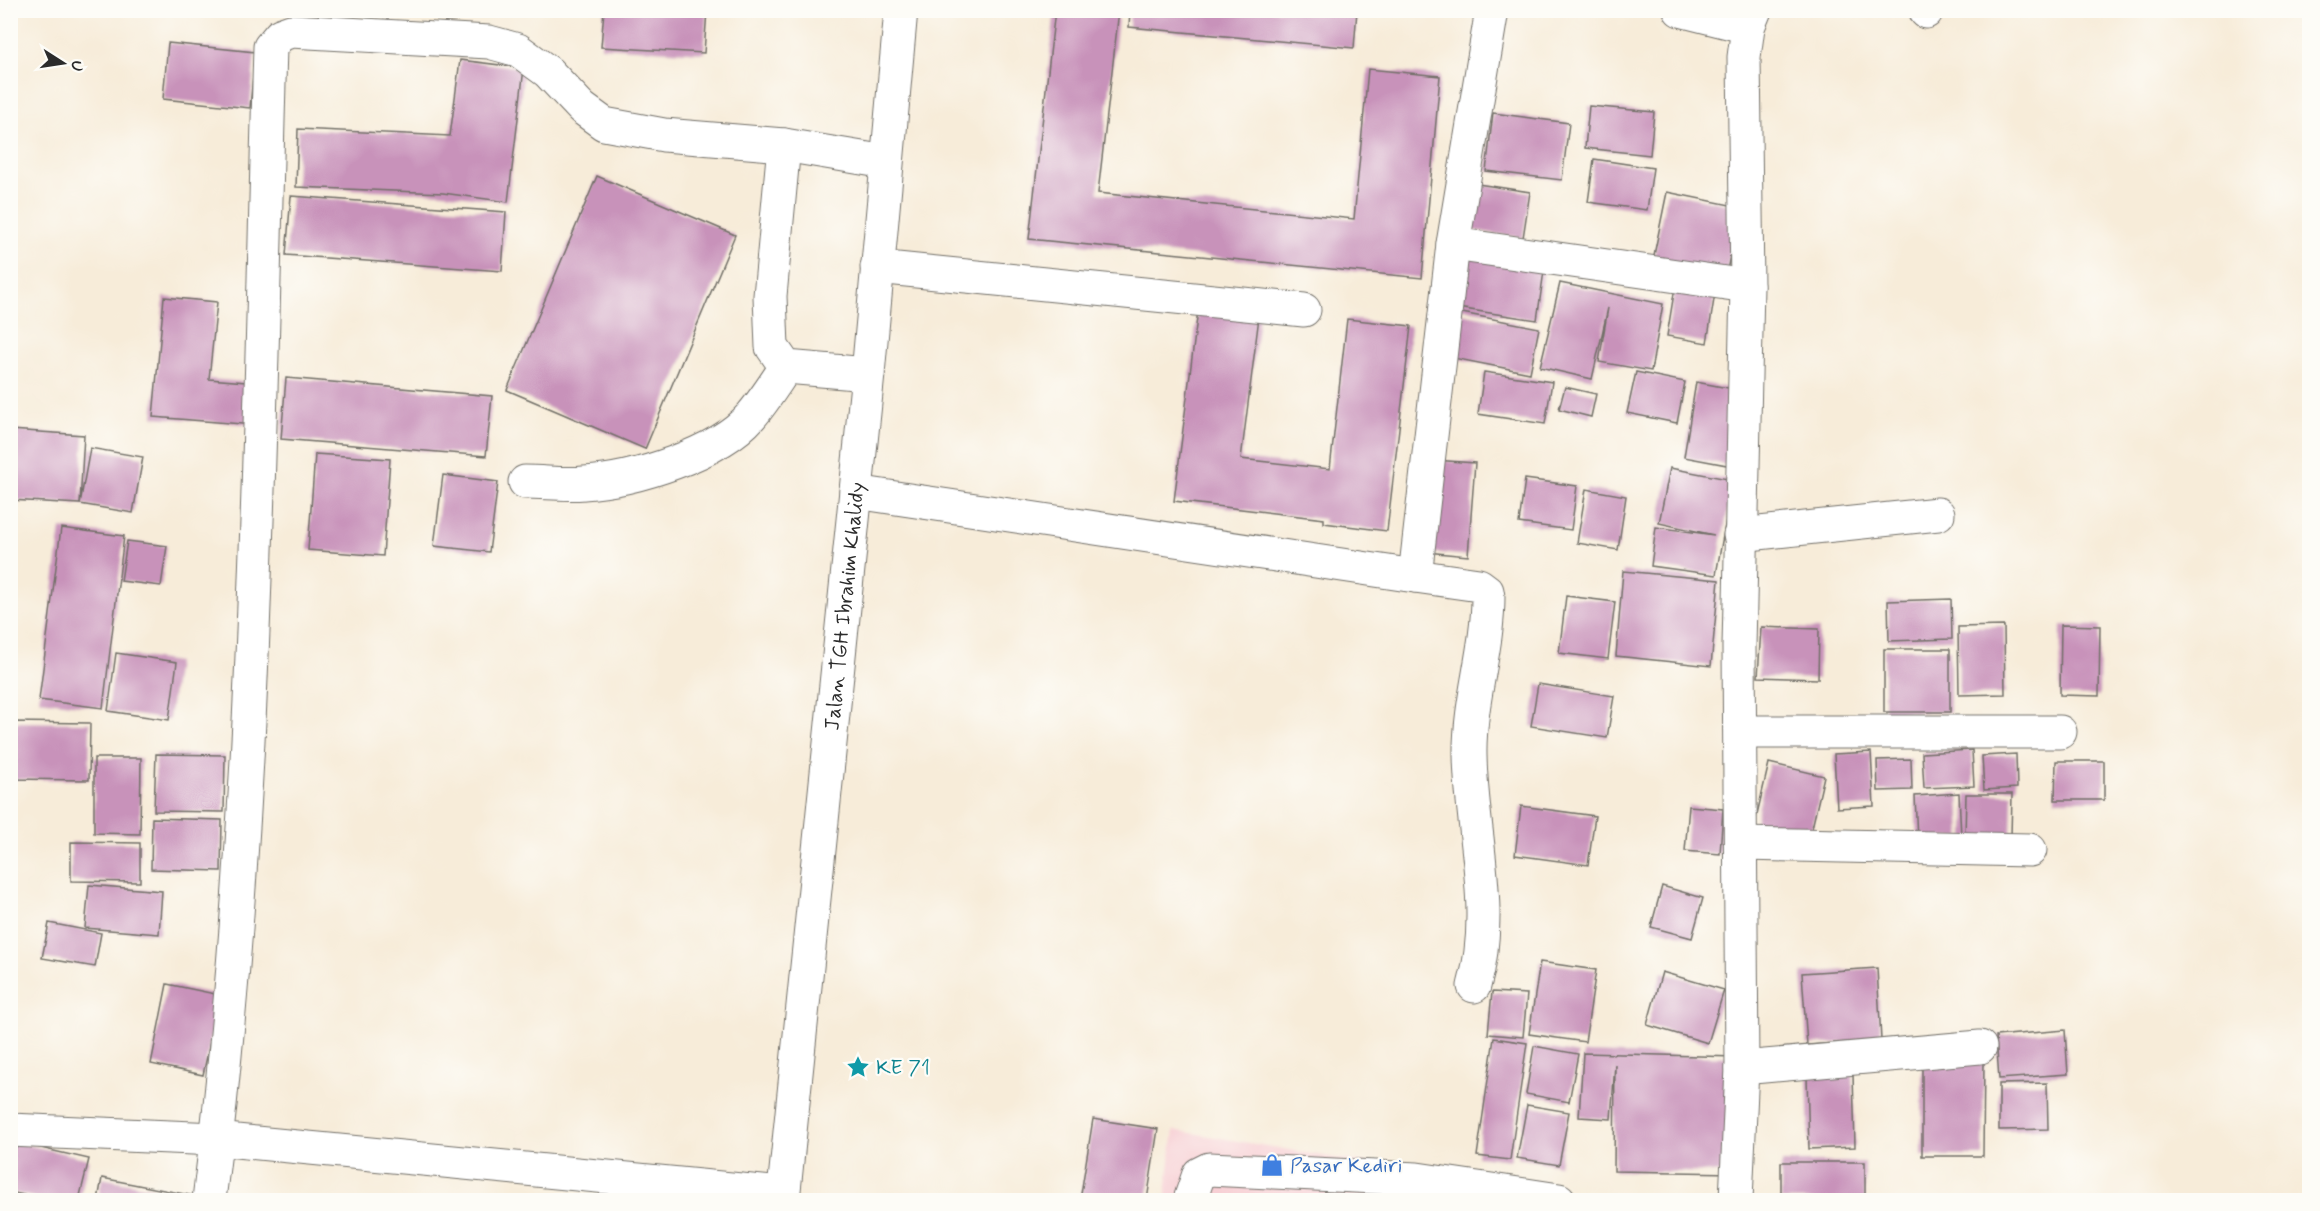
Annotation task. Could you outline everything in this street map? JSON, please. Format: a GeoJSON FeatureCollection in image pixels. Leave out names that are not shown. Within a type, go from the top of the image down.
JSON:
{"type":"FeatureCollection","features":[{"type":"Feature","properties":{"kind":"street","name":"Jalan TGH Ibrahim Khalidy"},"geometry":{"type":"LineString","coordinates":[[783,1197],[856,492],[901,10]]}},
{"type":"Feature","properties":{"kind":"street"},"geometry":{"type":"LineString","coordinates":[[1415,576],[1453,244],[1492,10]]}},
{"type":"Feature","properties":{"kind":"street"},"geometry":{"type":"LineString","coordinates":[[1680,10],[1751,19],[1744,57],[1747,286],[1740,535],[1742,1068],[1736,1200]]}},
{"type":"Feature","properties":{"kind":"street"},"geometry":{"type":"LineString","coordinates":[[209,1200],[234,960],[246,773],[258,524],[270,47],[280,35],[291,31],[489,42],[518,50],[548,72],[582,108],[604,124],[664,135],[784,145],[886,162]]}},
{"type":"Feature","properties":{"kind":"street"},"geometry":{"type":"LineString","coordinates":[[784,145],[771,296],[772,347],[786,368]]}},
{"type":"Feature","properties":{"kind":"street"},"geometry":{"type":"LineString","coordinates":[[1453,244],[1747,286]]}},
{"type":"Feature","properties":{"kind":"street"},"geometry":{"type":"LineString","coordinates":[[877,267],[1304,310]]}},
{"type":"Feature","properties":{"kind":"street"},"geometry":{"type":"LineString","coordinates":[[786,368],[867,374]]}},
{"type":"Feature","properties":{"kind":"street"},"geometry":{"type":"LineString","coordinates":[[525,482],[584,483],[611,479],[677,461],[723,438],[750,417],[786,368]]}},
{"type":"Feature","properties":{"kind":"street"},"geometry":{"type":"LineString","coordinates":[[856,492],[1484,587],[1488,597],[1473,701],[1470,755],[1485,930],[1474,986]]}},
{"type":"Feature","properties":{"kind":"street"},"geometry":{"type":"LineString","coordinates":[[1740,535],[1938,514]]}},
{"type":"Feature","properties":{"kind":"street"},"geometry":{"type":"LineString","coordinates":[[1741,732],[2060,732]]}},
{"type":"Feature","properties":{"kind":"street"},"geometry":{"type":"LineString","coordinates":[[1742,844],[2030,850]]}},
{"type":"Feature","properties":{"kind":"street"},"geometry":{"type":"LineString","coordinates":[[1742,1068],[1980,1047]]}},
{"type":"Feature","properties":{"kind":"street"},"geometry":{"type":"LineString","coordinates":[[10,1130],[216,1139],[783,1197]]}},
{"type":"Feature","properties":{"kind":"street"},"geometry":{"type":"LineString","coordinates":[[1190,1200],[1199,1174],[1209,1169],[1417,1179],[1559,1200]]}},
{"type":"Feature","properties":{"kind":"shaded area","name":"Pasar Kediri"},"geometry":{"type":"Polygon","coordinates":[[[1174,1130],[1576,1200],[1165,1200],[1174,1130]]]}},
{"type":"Feature","properties":{"kind":"building"},"geometry":{"type":"Polygon","coordinates":[[[604,10],[707,10],[704,53],[601,47],[604,10]]]}},
{"type":"Feature","properties":{"kind":"building"},"geometry":{"type":"Polygon","coordinates":[[[1055,10],[1119,10],[1098,193],[1354,219],[1368,69],[1440,76],[1422,278],[1029,239],[1055,10]]]}},
{"type":"Feature","properties":{"kind":"building"},"geometry":{"type":"Polygon","coordinates":[[[1130,10],[1357,10],[1354,48],[1129,27],[1130,10]]]}},
{"type":"Feature","properties":{"kind":"building"},"geometry":{"type":"Polygon","coordinates":[[[168,43],[255,52],[250,108],[163,99],[168,43]]]}},
{"type":"Feature","properties":{"kind":"building"},"geometry":{"type":"Polygon","coordinates":[[[460,60],[524,68],[508,202],[443,193],[296,187],[298,129],[450,136],[460,60]]]}},
{"type":"Feature","properties":{"kind":"building"},"geometry":{"type":"Polygon","coordinates":[[[1589,106],[1654,112],[1650,155],[1585,148],[1589,106]]]}},
{"type":"Feature","properties":{"kind":"building"},"geometry":{"type":"Polygon","coordinates":[[[1493,113],[1569,123],[1562,180],[1486,171],[1493,113]]]}},
{"type":"Feature","properties":{"kind":"building"},"geometry":{"type":"Polygon","coordinates":[[[1594,159],[1653,168],[1647,210],[1588,202],[1594,159]]]}},
{"type":"Feature","properties":{"kind":"building"},"geometry":{"type":"Polygon","coordinates":[[[597,176],[735,235],[645,449],[507,390],[597,176]]]}},
{"type":"Feature","properties":{"kind":"building"},"geometry":{"type":"Polygon","coordinates":[[[1471,183],[1530,192],[1523,238],[1464,229],[1471,183]]]}},
{"type":"Feature","properties":{"kind":"building"},"geometry":{"type":"Polygon","coordinates":[[[1667,192],[1740,207],[1726,275],[1653,260],[1667,192]]]}},
{"type":"Feature","properties":{"kind":"building"},"geometry":{"type":"Polygon","coordinates":[[[291,196],[506,212],[502,271],[286,255],[291,196]]]}},
{"type":"Feature","properties":{"kind":"building"},"geometry":{"type":"Polygon","coordinates":[[[1460,251],[1545,264],[1537,320],[1451,307],[1460,251]]]}},
{"type":"Feature","properties":{"kind":"building"},"geometry":{"type":"Polygon","coordinates":[[[1560,283],[1663,304],[1651,371],[1599,362],[1608,308],[1592,379],[1540,367],[1560,283]]]}},
{"type":"Feature","properties":{"kind":"building"},"geometry":{"type":"Polygon","coordinates":[[[1675,287],[1715,293],[1707,343],[1667,336],[1675,287]]]}},
{"type":"Feature","properties":{"kind":"building"},"geometry":{"type":"Polygon","coordinates":[[[164,297],[217,302],[209,379],[259,383],[255,425],[153,417],[164,297]]]}},
{"type":"Feature","properties":{"kind":"building"},"geometry":{"type":"Polygon","coordinates":[[[1198,310],[1259,317],[1241,459],[1330,469],[1347,319],[1411,326],[1387,531],[1324,523],[1324,519],[1174,501],[1198,310]]]}},
{"type":"Feature","properties":{"kind":"building"},"geometry":{"type":"Polygon","coordinates":[[[1457,312],[1539,328],[1530,373],[1448,357],[1457,312]]]}},
{"type":"Feature","properties":{"kind":"building"},"geometry":{"type":"Polygon","coordinates":[[[1484,372],[1552,382],[1545,424],[1478,414],[1484,372]]]}},
{"type":"Feature","properties":{"kind":"building"},"geometry":{"type":"Polygon","coordinates":[[[1636,372],[1685,382],[1677,423],[1627,413],[1636,372]]]}},
{"type":"Feature","properties":{"kind":"building"},"geometry":{"type":"Polygon","coordinates":[[[286,378],[492,396],[486,456],[281,439],[286,378]]]}},
{"type":"Feature","properties":{"kind":"building"},"geometry":{"type":"Polygon","coordinates":[[[1696,382],[1739,390],[1727,465],[1684,457],[1696,382]]]}},
{"type":"Feature","properties":{"kind":"building"},"geometry":{"type":"Polygon","coordinates":[[[1565,387],[1596,394],[1591,417],[1559,409],[1565,387]]]}},
{"type":"Feature","properties":{"kind":"building"},"geometry":{"type":"Polygon","coordinates":[[[10,430],[84,435],[80,504],[10,500],[10,430]]]}},
{"type":"Feature","properties":{"kind":"building"},"geometry":{"type":"Polygon","coordinates":[[[90,448],[143,457],[133,513],[80,504],[90,448]]]}},
{"type":"Feature","properties":{"kind":"building"},"geometry":{"type":"Polygon","coordinates":[[[315,454],[390,459],[383,556],[308,550],[315,454]]]}},
{"type":"Feature","properties":{"kind":"building"},"geometry":{"type":"Polygon","coordinates":[[[1434,460],[1475,463],[1468,556],[1426,552],[1434,460]]]}},
{"type":"Feature","properties":{"kind":"building"},"geometry":{"type":"Polygon","coordinates":[[[1670,468],[1733,480],[1716,575],[1651,566],[1656,527],[1714,535],[1659,523],[1670,468]]]}},
{"type":"Feature","properties":{"kind":"building"},"geometry":{"type":"Polygon","coordinates":[[[443,475],[498,482],[489,552],[434,546],[443,475]]]}},
{"type":"Feature","properties":{"kind":"building"},"geometry":{"type":"Polygon","coordinates":[[[1525,479],[1577,486],[1571,530],[1519,523],[1525,479]]]}},
{"type":"Feature","properties":{"kind":"building"},"geometry":{"type":"Polygon","coordinates":[[[1586,489],[1626,496],[1618,550],[1577,543],[1586,489]]]}},
{"type":"Feature","properties":{"kind":"building"},"geometry":{"type":"Polygon","coordinates":[[[61,528],[124,536],[103,708],[39,700],[61,528]]]}},
{"type":"Feature","properties":{"kind":"building"},"geometry":{"type":"Polygon","coordinates":[[[127,541],[167,546],[161,586],[121,581],[127,541]]]}},
{"type":"Feature","properties":{"kind":"building"},"geometry":{"type":"Polygon","coordinates":[[[1623,571],[1719,580],[1711,666],[1616,656],[1623,571]]]}},
{"type":"Feature","properties":{"kind":"building"},"geometry":{"type":"Polygon","coordinates":[[[1566,596],[1615,602],[1608,659],[1559,653],[1566,596]]]}},
{"type":"Feature","properties":{"kind":"building"},"geometry":{"type":"Polygon","coordinates":[[[1951,599],[1952,639],[1889,641],[1888,601],[1951,599]]]}},
{"type":"Feature","properties":{"kind":"building"},"geometry":{"type":"Polygon","coordinates":[[[2061,625],[2100,626],[2099,696],[2060,695],[2061,625]]]}},
{"type":"Feature","properties":{"kind":"building"},"geometry":{"type":"Polygon","coordinates":[[[2004,626],[2005,694],[1959,695],[1958,627],[2004,626]]]}},
{"type":"Feature","properties":{"kind":"building"},"geometry":{"type":"Polygon","coordinates":[[[1761,627],[1819,629],[1818,679],[1758,677],[1761,627]]]}},
{"type":"Feature","properties":{"kind":"building"},"geometry":{"type":"Polygon","coordinates":[[[1884,649],[1950,649],[1950,712],[1884,712],[1884,649]]]}},
{"type":"Feature","properties":{"kind":"building"},"geometry":{"type":"Polygon","coordinates":[[[116,653],[177,662],[169,720],[108,711],[116,653]]]}},
{"type":"Feature","properties":{"kind":"building"},"geometry":{"type":"Polygon","coordinates":[[[1538,684],[1614,696],[1607,738],[1531,726],[1538,684]]]}},
{"type":"Feature","properties":{"kind":"building"},"geometry":{"type":"Polygon","coordinates":[[[10,722],[90,723],[89,780],[10,779],[10,722]]]}},
{"type":"Feature","properties":{"kind":"building"},"geometry":{"type":"Polygon","coordinates":[[[1972,750],[1974,786],[1924,788],[1922,753],[1972,750]]]}},
{"type":"Feature","properties":{"kind":"building"},"geometry":{"type":"Polygon","coordinates":[[[1871,752],[1874,806],[1837,808],[1834,754],[1871,752]]]}},
{"type":"Feature","properties":{"kind":"building"},"geometry":{"type":"Polygon","coordinates":[[[156,754],[225,755],[224,812],[154,811],[156,754]]]}},
{"type":"Feature","properties":{"kind":"building"},"geometry":{"type":"Polygon","coordinates":[[[2016,754],[2017,788],[1984,790],[1982,756],[2016,754]]]}},
{"type":"Feature","properties":{"kind":"building"},"geometry":{"type":"Polygon","coordinates":[[[94,758],[141,758],[140,834],[94,833],[94,758]]]}},
{"type":"Feature","properties":{"kind":"building"},"geometry":{"type":"Polygon","coordinates":[[[1911,759],[1912,790],[1878,791],[1877,760],[1911,759]]]}},
{"type":"Feature","properties":{"kind":"building"},"geometry":{"type":"Polygon","coordinates":[[[2056,761],[2104,761],[2104,800],[2055,800],[2056,761]]]}},
{"type":"Feature","properties":{"kind":"building"},"geometry":{"type":"Polygon","coordinates":[[[1769,763],[1824,776],[1809,841],[1754,827],[1769,763]]]}},
{"type":"Feature","properties":{"kind":"building"},"geometry":{"type":"Polygon","coordinates":[[[1959,793],[1961,837],[1917,839],[1915,796],[1959,793]]]}},
{"type":"Feature","properties":{"kind":"building"},"geometry":{"type":"Polygon","coordinates":[[[1966,794],[2012,794],[2011,837],[1965,837],[1966,794]]]}},
{"type":"Feature","properties":{"kind":"building"},"geometry":{"type":"Polygon","coordinates":[[[1521,806],[1595,816],[1588,865],[1515,855],[1521,806]]]}},
{"type":"Feature","properties":{"kind":"building"},"geometry":{"type":"Polygon","coordinates":[[[1689,806],[1723,809],[1720,854],[1685,851],[1689,806]]]}},
{"type":"Feature","properties":{"kind":"building"},"geometry":{"type":"Polygon","coordinates":[[[152,818],[222,820],[221,871],[151,869],[152,818]]]}},
{"type":"Feature","properties":{"kind":"building"},"geometry":{"type":"Polygon","coordinates":[[[71,842],[140,843],[140,882],[71,881],[71,842]]]}},
{"type":"Feature","properties":{"kind":"building"},"geometry":{"type":"Polygon","coordinates":[[[89,885],[162,891],[159,934],[85,928],[89,885]]]}},
{"type":"Feature","properties":{"kind":"building"},"geometry":{"type":"Polygon","coordinates":[[[1662,886],[1703,898],[1692,938],[1651,927],[1662,886]]]}},
{"type":"Feature","properties":{"kind":"building"},"geometry":{"type":"Polygon","coordinates":[[[49,923],[101,933],[95,967],[42,958],[49,923]]]}},
{"type":"Feature","properties":{"kind":"building"},"geometry":{"type":"Polygon","coordinates":[[[1540,962],[1596,970],[1585,1042],[1529,1034],[1540,962]]]}},
{"type":"Feature","properties":{"kind":"building"},"geometry":{"type":"Polygon","coordinates":[[[1877,968],[1881,1040],[1807,1045],[1802,973],[1877,968]]]}},
{"type":"Feature","properties":{"kind":"building"},"geometry":{"type":"Polygon","coordinates":[[[1662,972],[1724,990],[1708,1043],[1647,1025],[1662,972]]]}},
{"type":"Feature","properties":{"kind":"building"},"geometry":{"type":"Polygon","coordinates":[[[167,984],[220,995],[203,1075],[151,1064],[167,984]]]}},
{"type":"Feature","properties":{"kind":"building"},"geometry":{"type":"Polygon","coordinates":[[[1492,992],[1527,994],[1523,1037],[1488,1034],[1492,992]]]}},
{"type":"Feature","properties":{"kind":"building"},"geometry":{"type":"Polygon","coordinates":[[[2065,1030],[2068,1074],[1999,1079],[1996,1036],[2065,1030]]]}},
{"type":"Feature","properties":{"kind":"building"},"geometry":{"type":"Polygon","coordinates":[[[1494,1038],[1527,1043],[1510,1160],[1477,1156],[1494,1038]]]}},
{"type":"Feature","properties":{"kind":"building"},"geometry":{"type":"Polygon","coordinates":[[[1534,1046],[1578,1054],[1569,1102],[1526,1094],[1534,1046]]]}},
{"type":"Feature","properties":{"kind":"building"},"geometry":{"type":"Polygon","coordinates":[[[1583,1053],[1737,1057],[1735,1173],[1614,1171],[1615,1064],[1611,1119],[1579,1117],[1583,1053]]]}},
{"type":"Feature","properties":{"kind":"building"},"geometry":{"type":"Polygon","coordinates":[[[1984,1058],[1983,1156],[1922,1156],[1922,1059],[1984,1058]]]}},
{"type":"Feature","properties":{"kind":"building"},"geometry":{"type":"Polygon","coordinates":[[[1853,1074],[1855,1147],[1809,1149],[1807,1076],[1853,1074]]]}},
{"type":"Feature","properties":{"kind":"building"},"geometry":{"type":"Polygon","coordinates":[[[2047,1083],[2048,1129],[1999,1130],[1999,1084],[2047,1083]]]}},
{"type":"Feature","properties":{"kind":"building"},"geometry":{"type":"Polygon","coordinates":[[[1527,1105],[1569,1112],[1559,1165],[1517,1158],[1527,1105]]]}},
{"type":"Feature","properties":{"kind":"building"},"geometry":{"type":"Polygon","coordinates":[[[1093,1119],[1158,1129],[1147,1200],[1080,1200],[1093,1119]]]}},
{"type":"Feature","properties":{"kind":"building"},"geometry":{"type":"Polygon","coordinates":[[[10,1141],[89,1159],[79,1200],[46,1200],[10,1192],[10,1141]]]}},
{"type":"Feature","properties":{"kind":"building"},"geometry":{"type":"Polygon","coordinates":[[[1781,1162],[1865,1162],[1865,1200],[1781,1200],[1781,1162]]]}},
{"type":"Feature","properties":{"kind":"building"},"geometry":{"type":"Polygon","coordinates":[[[102,1178],[200,1197],[199,1200],[98,1200],[102,1178]]]}},
{"type":"Feature","properties":{"kind":"place","name":"KE 71"},"geometry":{"type":"Point","coordinates":[858,1067]}},
{"type":"Feature","properties":{"kind":"place","name":"Pasar Kediri"},"geometry":{"type":"Point","coordinates":[1272,1165]}}]}
